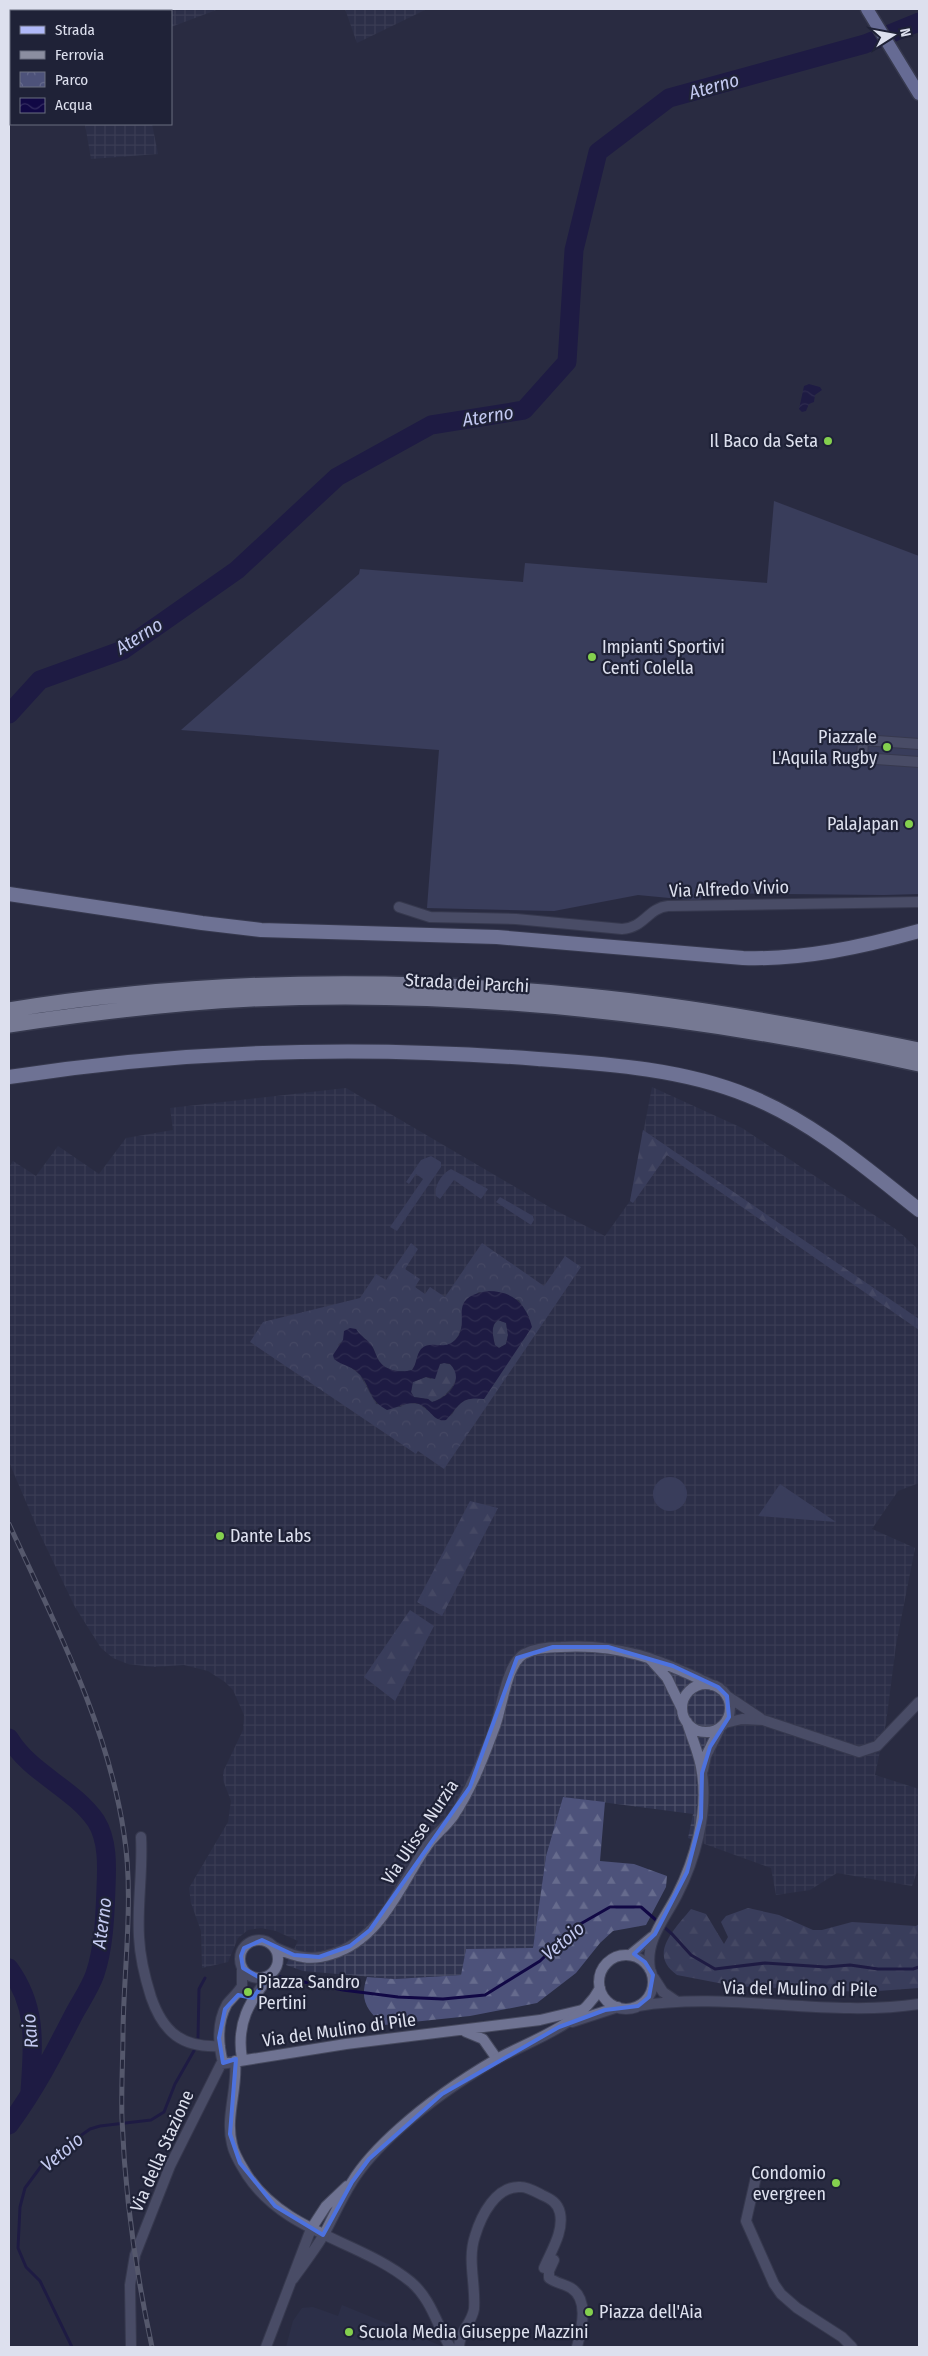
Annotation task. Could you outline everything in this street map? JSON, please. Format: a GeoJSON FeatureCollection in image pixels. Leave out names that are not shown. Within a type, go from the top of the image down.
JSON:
{"type":"FeatureCollection","features":[{"type":"Feature","properties":{"kind":"highway"},"geometry":{"type":"LineString","coordinates":[[9,894],[202,924],[268,931],[497,937],[742,958],[778,958],[830,951],[919,931]]}},
{"type":"Feature","properties":{"kind":"highway","name":"Strada dei Parchi"},"geometry":{"type":"LineString","coordinates":[[9,1010],[182,990],[292,984],[390,984],[588,996],[724,1014],[919,1050]]}},
{"type":"Feature","properties":{"kind":"highway","name":"Strada dei Parchi"},"geometry":{"type":"LineString","coordinates":[[9,1025],[133,1008],[250,999],[361,997],[458,1000],[576,1009],[696,1024],[919,1064]]}},
{"type":"Feature","properties":{"kind":"highway"},"geometry":{"type":"LineString","coordinates":[[9,1078],[76,1067],[149,1060],[246,1053],[350,1051],[486,1055],[639,1069],[713,1084],[740,1092],[774,1107],[835,1145],[919,1210]]}},
{"type":"Feature","properties":{"kind":"main road"},"geometry":{"type":"LineString","coordinates":[[868,9],[919,94]]}},
{"type":"Feature","properties":{"kind":"street"},"geometry":{"type":"LineString","coordinates":[[919,744],[863,740],[862,758],[919,762]]}},
{"type":"Feature","properties":{"kind":"street","name":"Via Alfredo Vivio"},"geometry":{"type":"LineString","coordinates":[[399,907],[430,917],[516,919],[622,929],[638,925],[654,910],[663,906],[919,902]]}},
{"type":"Feature","properties":{"kind":"street","name":"Via Ulisse Nurzia"},"geometry":{"type":"LineString","coordinates":[[274,1947],[303,1957],[327,1955],[354,1944],[378,1920],[403,1888],[427,1846],[454,1815],[470,1787],[496,1725],[512,1667],[517,1658],[536,1649],[584,1645],[608,1647],[646,1655],[712,1685]]}},
{"type":"Feature","properties":{"kind":"street"},"geometry":{"type":"LineString","coordinates":[[646,1655],[667,1678],[682,1709],[702,1773]]}},
{"type":"Feature","properties":{"kind":"street"},"geometry":{"type":"LineString","coordinates":[[682,1709],[683,1702],[691,1689],[705,1684],[712,1685],[763,1720],[859,1752],[877,1746],[919,1702]]}},
{"type":"Feature","properties":{"kind":"street"},"geometry":{"type":"LineString","coordinates":[[600,1988],[610,2003],[618,2007],[631,2008],[644,2002],[652,1990],[649,1954],[654,1934],[687,1872],[696,1844],[702,1808],[702,1773],[706,1756],[730,1710],[727,1696]]}},
{"type":"Feature","properties":{"kind":"street"},"geometry":{"type":"LineString","coordinates":[[687,1722],[698,1731],[713,1732],[742,1719],[763,1720]]}},
{"type":"Feature","properties":{"kind":"street"},"geometry":{"type":"LineString","coordinates":[[141,1838],[142,1872],[139,1932],[143,1969],[156,2011],[162,2023],[175,2036],[197,2044],[220,2046]]}},
{"type":"Feature","properties":{"kind":"street"},"geometry":{"type":"LineString","coordinates":[[559,2027],[592,2001],[600,1988],[600,1979],[606,1963],[622,1955],[635,1952],[654,1934]]}},
{"type":"Feature","properties":{"kind":"street"},"geometry":{"type":"LineString","coordinates":[[223,2063],[220,2046],[221,2019],[233,1997],[243,1984],[242,1952],[250,1943],[264,1940],[274,1947],[278,1960],[248,2008]]}},
{"type":"Feature","properties":{"kind":"street"},"geometry":{"type":"LineString","coordinates":[[635,1952],[651,1972],[663,1992],[679,2002]]}},
{"type":"Feature","properties":{"kind":"street"},"geometry":{"type":"LineString","coordinates":[[242,1965],[247,1973],[255,1977],[263,1977],[271,1973]]}},
{"type":"Feature","properties":{"kind":"street"},"geometry":{"type":"LineString","coordinates":[[233,1997],[238,1994],[245,1995],[249,1999],[240,2032],[230,2129],[235,2153],[250,2179],[270,2202],[286,2214],[311,2229],[384,2264],[412,2284],[430,2306],[450,2347]]}},
{"type":"Feature","properties":{"kind":"street","name":"Via del Mulino di Pile"},"geometry":{"type":"LineString","coordinates":[[638,2006],[679,2002],[856,2007],[919,2004]]}},
{"type":"Feature","properties":{"kind":"street"},"geometry":{"type":"LineString","coordinates":[[293,2280],[323,2235],[352,2182],[369,2159],[416,2114],[442,2094],[497,2059],[559,2027],[618,2007]]}},
{"type":"Feature","properties":{"kind":"street","name":"Via del Mulino di Pile"},"geometry":{"type":"LineString","coordinates":[[223,2063],[548,2019],[582,2010]]}},
{"type":"Feature","properties":{"kind":"street","name":"Via del Mulino di Pile"},"geometry":{"type":"LineString","coordinates":[[460,2031],[470,2032],[483,2039],[497,2059]]}},
{"type":"Feature","properties":{"kind":"street","name":"Via della Stazione"},"geometry":{"type":"LineString","coordinates":[[131,2347],[130,2285],[135,2255],[170,2166],[217,2068],[223,2063]]}},
{"type":"Feature","properties":{"kind":"street"},"geometry":{"type":"LineString","coordinates":[[756,2177],[746,2221],[774,2284],[781,2294],[796,2308],[842,2337],[852,2347]]}},
{"type":"Feature","properties":{"kind":"street"},"geometry":{"type":"LineString","coordinates":[[266,2347],[311,2229],[330,2201],[352,2182]]}},
{"type":"Feature","properties":{"kind":"street"},"geometry":{"type":"LineString","coordinates":[[459,2347],[461,2335],[473,2314],[471,2252],[475,2237],[492,2202],[502,2191],[523,2186],[553,2200],[558,2207],[560,2222],[558,2238],[544,2268]]}},
{"type":"Feature","properties":{"kind":"street"},"geometry":{"type":"LineString","coordinates":[[563,2240],[549,2275],[552,2280],[572,2289],[580,2301],[583,2323],[578,2347]]}},
{"type":"Feature","properties":{"kind":"highlighted area"},"geometry":{"type":"Polygon","coordinates":[[[553,1647],[608,1647],[673,1666],[718,1687],[727,1696],[729,1717],[710,1747],[702,1773],[701,1818],[687,1872],[655,1934],[634,1954],[645,1962],[653,1975],[649,1997],[638,2006],[605,2010],[559,2027],[442,2094],[369,2159],[352,2182],[323,2235],[275,2206],[240,2163],[230,2134],[236,2059],[223,2063],[219,2038],[225,2009],[238,1995],[253,1998],[265,1981],[243,1968],[241,1956],[244,1948],[262,1940],[294,1955],[319,1957],[350,1946],[370,1930],[470,1787],[517,1658],[553,1647]]]}},
{"type":"Feature","properties":{"kind":"shaded area"},"geometry":{"type":"Polygon","coordinates":[[[9,9],[219,9],[172,27],[172,10],[10,10],[9,111],[9,9]]]}},
{"type":"Feature","properties":{"kind":"shaded area"},"geometry":{"type":"Polygon","coordinates":[[[345,9],[427,9],[357,43],[345,9]]]}},
{"type":"Feature","properties":{"kind":"shaded area"},"geometry":{"type":"Polygon","coordinates":[[[85,125],[152,125],[158,154],[91,159],[85,125]]]}},
{"type":"Feature","properties":{"kind":"shaded area"},"geometry":{"type":"Polygon","coordinates":[[[652,1087],[742,1128],[897,1230],[919,1250],[919,1483],[898,1491],[872,1529],[915,1548],[896,1645],[886,1723],[875,1775],[919,1789],[919,1866],[912,1886],[837,1873],[810,1890],[776,1895],[771,1868],[688,1838],[693,1814],[563,1797],[546,1856],[533,1948],[466,1949],[461,1975],[395,1979],[303,1971],[286,1965],[298,1941],[276,1931],[261,1928],[248,1930],[238,1938],[228,1962],[202,1968],[201,1931],[191,1903],[189,1888],[228,1822],[231,1801],[223,1780],[223,1772],[243,1730],[244,1715],[233,1690],[225,1682],[208,1671],[184,1665],[153,1667],[128,1664],[113,1658],[101,1648],[75,1607],[38,1530],[9,1462],[9,1167],[13,1161],[36,1176],[58,1146],[99,1174],[126,1138],[173,1130],[170,1108],[346,1088],[551,1208],[605,1236],[630,1201],[652,1087]]]}},
{"type":"Feature","properties":{"kind":"shaded area","name":"Scuola Media Giuseppe Mazzini"},"geometry":{"type":"Polygon","coordinates":[[[342,2305],[444,2347],[286,2347],[293,2321],[302,2308],[313,2307],[338,2316],[342,2305]]]}},
{"type":"Feature","properties":{"kind":"green space","name":"Impianti Sportivi Centi Colella"},"geometry":{"type":"Polygon","coordinates":[[[774,501],[919,556],[919,894],[702,893],[701,901],[638,895],[554,911],[427,908],[439,750],[181,730],[359,574],[360,569],[523,582],[525,563],[767,583],[774,501]]]}},
{"type":"Feature","properties":{"kind":"green space"},"geometry":{"type":"Polygon","coordinates":[[[643,1130],[919,1319],[919,1330],[667,1155],[633,1203],[630,1201],[643,1130]]]}},
{"type":"Feature","properties":{"kind":"green space"},"geometry":{"type":"Polygon","coordinates":[[[431,1156],[441,1162],[441,1167],[397,1231],[390,1227],[423,1179],[416,1174],[409,1184],[406,1182],[421,1160],[431,1156]]]}},
{"type":"Feature","properties":{"kind":"green space"},"geometry":{"type":"Polygon","coordinates":[[[451,1169],[488,1189],[481,1199],[454,1180],[440,1199],[436,1196],[435,1192],[439,1180],[451,1169]]]}},
{"type":"Feature","properties":{"kind":"green space"},"geometry":{"type":"Polygon","coordinates":[[[500,1197],[533,1216],[534,1220],[531,1225],[496,1202],[500,1197]]]}},
{"type":"Feature","properties":{"kind":"green space"},"geometry":{"type":"Polygon","coordinates":[[[411,1243],[418,1249],[405,1269],[420,1279],[415,1287],[425,1294],[430,1287],[445,1297],[482,1243],[544,1286],[565,1256],[581,1267],[444,1469],[418,1451],[416,1454],[250,1342],[263,1322],[360,1298],[376,1274],[386,1280],[411,1243]],[[479,1292],[466,1301],[463,1323],[458,1337],[448,1345],[424,1347],[420,1351],[412,1370],[399,1371],[386,1367],[379,1361],[373,1348],[356,1329],[338,1345],[348,1365],[360,1375],[376,1404],[400,1407],[408,1403],[419,1404],[427,1410],[451,1416],[460,1404],[474,1398],[529,1317],[519,1300],[479,1292]]]}},
{"type":"Feature","properties":{"kind":"green space"},"geometry":{"type":"Polygon","coordinates":[[[498,1320],[506,1323],[508,1335],[506,1344],[499,1348],[495,1345],[493,1331],[495,1322],[498,1320]]]}},
{"type":"Feature","properties":{"kind":"green space"},"geometry":{"type":"Polygon","coordinates":[[[444,1363],[456,1370],[457,1376],[445,1395],[432,1402],[428,1399],[414,1397],[411,1392],[413,1382],[426,1377],[431,1379],[440,1364],[444,1363]]]}},
{"type":"Feature","properties":{"kind":"green space"},"geometry":{"type":"Polygon","coordinates":[[[670,1477],[677,1478],[682,1482],[686,1487],[686,1501],[682,1506],[677,1510],[670,1511],[663,1510],[658,1506],[654,1501],[653,1494],[654,1487],[658,1482],[663,1478],[670,1477]]]}},
{"type":"Feature","properties":{"kind":"green space"},"geometry":{"type":"Polygon","coordinates":[[[780,1484],[836,1522],[758,1516],[780,1484]]]}},
{"type":"Feature","properties":{"kind":"green space"},"geometry":{"type":"Polygon","coordinates":[[[470,1501],[498,1508],[442,1616],[417,1602],[470,1501]]]}},
{"type":"Feature","properties":{"kind":"green space"},"geometry":{"type":"Polygon","coordinates":[[[410,1610],[434,1626],[395,1701],[364,1677],[410,1610]]]}},
{"type":"Feature","properties":{"kind":"green space"},"geometry":{"type":"Polygon","coordinates":[[[563,1797],[605,1802],[600,1861],[634,1864],[667,1876],[666,1887],[646,1925],[613,1931],[600,1943],[576,1973],[537,2003],[470,2016],[384,2025],[369,2010],[364,1999],[367,1977],[395,1979],[461,1975],[466,1949],[533,1948],[546,1856],[563,1797]]]}},
{"type":"Feature","properties":{"kind":"green space"},"geometry":{"type":"Polygon","coordinates":[[[748,1908],[779,1915],[813,1930],[822,1930],[852,1922],[916,1926],[919,1924],[919,1988],[864,1992],[734,1986],[677,1975],[668,1967],[664,1959],[664,1950],[667,1942],[691,1909],[706,1914],[724,1944],[728,1937],[721,1922],[726,1916],[748,1908]]]}},
{"type":"Feature","properties":{"kind":"water"},"geometry":{"type":"Polygon","coordinates":[[[809,384],[820,387],[822,390],[815,395],[814,402],[809,404],[806,411],[802,412],[799,409],[804,386],[809,384]]]}},
{"type":"Feature","properties":{"kind":"water"},"geometry":{"type":"Polygon","coordinates":[[[488,1291],[505,1293],[511,1296],[522,1306],[532,1327],[484,1399],[465,1400],[446,1420],[438,1419],[423,1406],[415,1403],[387,1410],[374,1399],[365,1381],[358,1373],[334,1359],[333,1355],[343,1340],[344,1331],[350,1328],[356,1329],[370,1344],[379,1361],[386,1367],[399,1371],[412,1370],[418,1354],[425,1346],[447,1345],[456,1339],[462,1325],[463,1305],[467,1299],[475,1294],[488,1291]],[[498,1320],[495,1322],[493,1331],[495,1345],[499,1348],[506,1344],[508,1335],[506,1323],[498,1320]],[[440,1364],[435,1379],[426,1377],[413,1382],[411,1392],[414,1397],[428,1399],[432,1402],[449,1392],[453,1387],[456,1376],[450,1364],[440,1364]]]}},
{"type":"Feature","properties":{"kind":"waterway","name":"Aterno"},"geometry":{"type":"LineString","coordinates":[[9,714],[40,680],[123,650],[237,570],[337,477],[431,425],[524,410],[567,362],[574,250],[598,152],[669,98],[865,44],[919,22]]}},
{"type":"Feature","properties":{"kind":"waterway","name":"Aterno"},"geometry":{"type":"LineString","coordinates":[[9,1738],[28,1761],[75,1799],[96,1821],[105,1845],[107,1871],[104,1931],[95,1974],[44,2071],[9,2125]]}},
{"type":"Feature","properties":{"kind":"waterway","name":"Vetoio"},"geometry":{"type":"LineString","coordinates":[[280,1977],[343,1990],[398,1997],[443,1999],[485,1995],[540,1961],[575,1927],[610,1907],[641,1907],[672,1934],[691,1955],[715,1969],[765,1963],[826,1967],[850,1965],[878,1969],[913,1969],[919,1967]]}},
{"type":"Feature","properties":{"kind":"waterway","name":"Raio"},"geometry":{"type":"LineString","coordinates":[[9,1968],[25,1998],[29,2012],[32,2042],[30,2091]]}},
{"type":"Feature","properties":{"kind":"waterway","name":"Vetoio"},"geometry":{"type":"LineString","coordinates":[[72,2347],[40,2281],[26,2267],[18,2248],[20,2207],[25,2188],[45,2161],[90,2129],[100,2126],[151,2120],[164,2112],[175,2084],[195,2049],[198,2038],[199,1989],[205,1978]]}},
{"type":"Feature","properties":{"kind":"railway"},"geometry":{"type":"LineString","coordinates":[[9,1524],[61,1637],[93,1714],[106,1754],[124,1834],[127,1858],[128,1907],[123,2030],[123,2148],[132,2234],[152,2347]]}},
{"type":"Feature","properties":{"kind":"place","name":"Il Baco da Seta"},"geometry":{"type":"Point","coordinates":[828,441]}},
{"type":"Feature","properties":{"kind":"place","name":"Impianti Sportivi Centi Colella"},"geometry":{"type":"Point","coordinates":[592,657]}},
{"type":"Feature","properties":{"kind":"place","name":"Piazzale L'Aquila Rugby"},"geometry":{"type":"Point","coordinates":[887,747]}},
{"type":"Feature","properties":{"kind":"place","name":"PalaJapan"},"geometry":{"type":"Point","coordinates":[909,824]}},
{"type":"Feature","properties":{"kind":"place","name":"Dante Labs"},"geometry":{"type":"Point","coordinates":[220,1536]}},
{"type":"Feature","properties":{"kind":"place","name":"Piazza Sandro Pertini"},"geometry":{"type":"Point","coordinates":[248,1992]}},
{"type":"Feature","properties":{"kind":"place","name":"Condomio evergreen"},"geometry":{"type":"Point","coordinates":[836,2183]}},
{"type":"Feature","properties":{"kind":"place","name":"Piazza dell'Aia"},"geometry":{"type":"Point","coordinates":[589,2312]}},
{"type":"Feature","properties":{"kind":"place","name":"Scuola Media Giuseppe Mazzini"},"geometry":{"type":"Point","coordinates":[349,2332]}}]}
